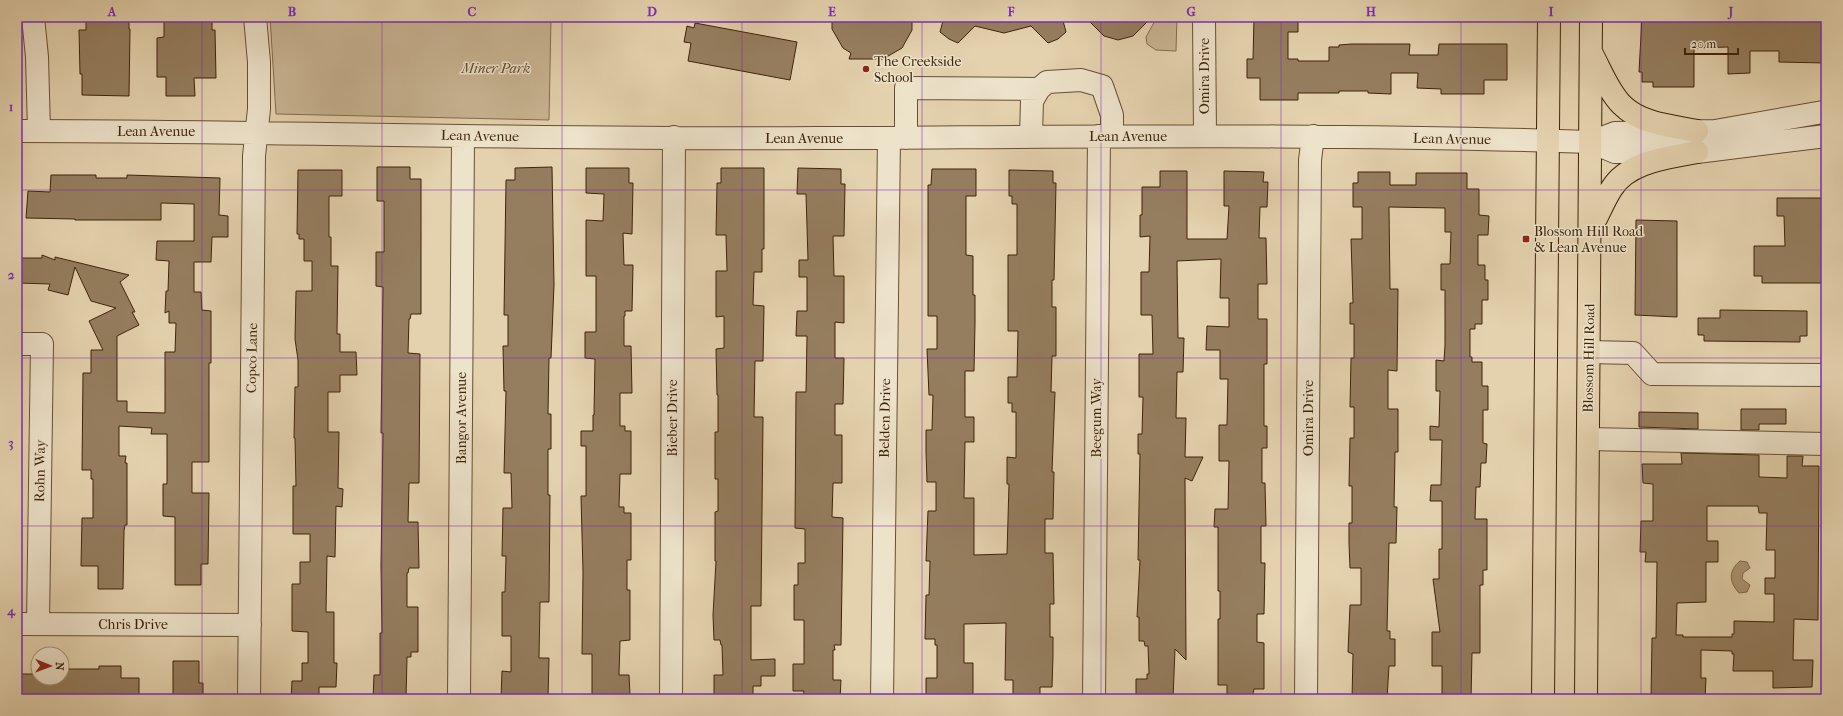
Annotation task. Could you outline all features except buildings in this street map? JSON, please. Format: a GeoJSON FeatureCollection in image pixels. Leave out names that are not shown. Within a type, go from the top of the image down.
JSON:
{"type":"FeatureCollection","features":[{"type":"Feature","properties":{"kind":"main road"},"geometry":{"type":"LineString","coordinates":[[1543,699],[1549,17]]}},
{"type":"Feature","properties":{"kind":"main road","name":"Blossom Hill Road"},"geometry":{"type":"LineString","coordinates":[[1586,699],[1591,17]]}},
{"type":"Feature","properties":{"kind":"main road"},"geometry":{"type":"LineString","coordinates":[[1591,52],[1610,89],[1622,105],[1637,116],[1697,141]]}},
{"type":"Feature","properties":{"kind":"main road"},"geometry":{"type":"LineString","coordinates":[[1590,231],[1612,187],[1629,170],[1657,161],[1697,141]]}},
{"type":"Feature","properties":{"kind":"street"},"geometry":{"type":"LineString","coordinates":[[33,17],[37,57],[39,131]]}},
{"type":"Feature","properties":{"kind":"street","name":"Copco Lane"},"geometry":{"type":"LineString","coordinates":[[249,699],[254,156],[259,62],[255,17]]}},
{"type":"Feature","properties":{"kind":"street","name":"Omira Drive"},"geometry":{"type":"LineString","coordinates":[[1204,17],[1206,136]]}},
{"type":"Feature","properties":{"kind":"street","name":"Beegum Way"},"geometry":{"type":"LineString","coordinates":[[1039,89],[1047,82],[1081,80],[1102,86],[1112,115],[1106,136],[1094,699]]}},
{"type":"Feature","properties":{"kind":"street","name":"Belden Drive"},"geometry":{"type":"LineString","coordinates":[[882,699],[897,138],[906,88],[1039,89]]}},
{"type":"Feature","properties":{"kind":"street"},"geometry":{"type":"LineString","coordinates":[[1031,136],[1032,101],[1039,89]]}},
{"type":"Feature","properties":{"kind":"street","name":"Lean Avenue"},"geometry":{"type":"LineString","coordinates":[[1697,141],[1714,131],[1823,112],[1826,113]]}},
{"type":"Feature","properties":{"kind":"street","name":"Lean Avenue"},"geometry":{"type":"LineString","coordinates":[[17,131],[256,132],[464,137],[897,138],[1031,136],[1313,136],[1591,142],[1615,152],[1697,141],[1773,144],[1826,136]]}},
{"type":"Feature","properties":{"kind":"street","name":"Omira Drive"},"geometry":{"type":"LineString","coordinates":[[1306,699],[1310,160],[1313,136]]}},
{"type":"Feature","properties":{"kind":"street","name":"Bangor Avenue"},"geometry":{"type":"LineString","coordinates":[[459,699],[464,137]]}},
{"type":"Feature","properties":{"kind":"street","name":"Bieber Drive"},"geometry":{"type":"LineString","coordinates":[[671,699],[674,137]]}},
{"type":"Feature","properties":{"kind":"street","name":"Rohn Way"},"geometry":{"type":"LineString","coordinates":[[17,344],[42,344],[27,624]]}},
{"type":"Feature","properties":{"kind":"street"},"geometry":{"type":"LineString","coordinates":[[1589,352],[1633,353],[1652,374],[1826,375]]}},
{"type":"Feature","properties":{"kind":"street"},"geometry":{"type":"LineString","coordinates":[[1588,439],[1826,444]]}},
{"type":"Feature","properties":{"kind":"street","name":"Chris Drive"},"geometry":{"type":"LineString","coordinates":[[27,624],[250,625]]}},
{"type":"Feature","properties":{"kind":"green space","name":"Miner Park"},"geometry":{"type":"Polygon","coordinates":[[[270,17],[551,17],[549,120],[276,114],[270,17]]]}},
{"type":"Feature","properties":{"kind":"green space"},"geometry":{"type":"Polygon","coordinates":[[[1157,17],[1177,17],[1176,51],[1156,50],[1147,44],[1146,37],[1157,17]]]}},
{"type":"Feature","properties":{"kind":"shaded area"},"geometry":{"type":"Polygon","coordinates":[[[1740,561],[1747,562],[1750,568],[1743,573],[1742,579],[1750,585],[1747,592],[1739,593],[1733,585],[1731,577],[1733,569],[1740,561]]]}},
{"type":"Feature","properties":{"kind":"place","name":"The Creekside School"},"geometry":{"type":"Point","coordinates":[866,69]}},
{"type":"Feature","properties":{"kind":"place","name":"Blossom Hill Road & Lean Avenue"},"geometry":{"type":"Point","coordinates":[1526,239]}}]}
